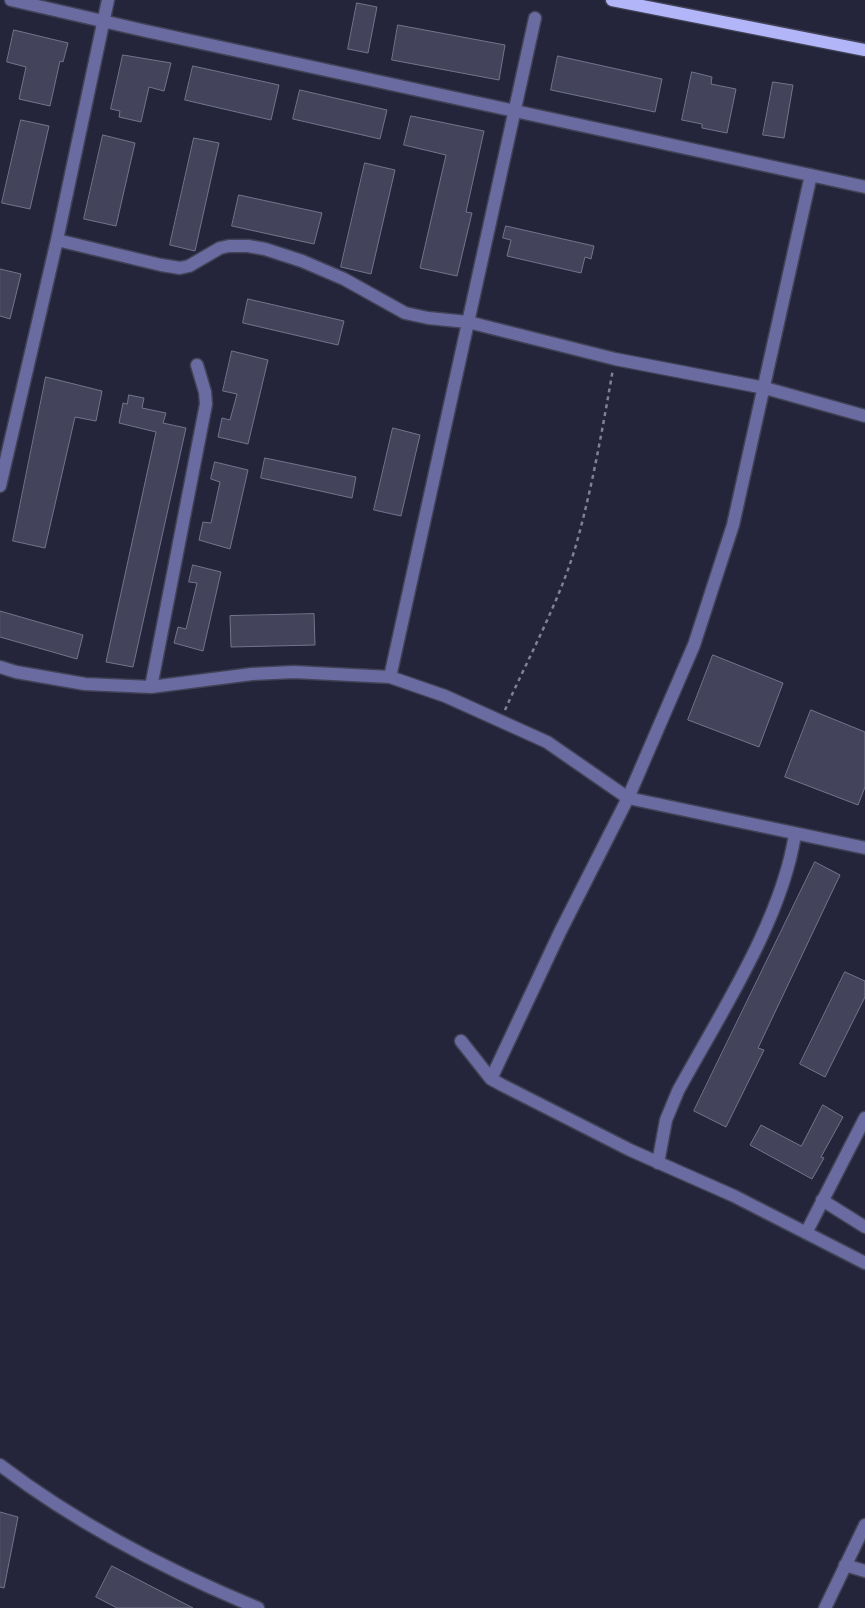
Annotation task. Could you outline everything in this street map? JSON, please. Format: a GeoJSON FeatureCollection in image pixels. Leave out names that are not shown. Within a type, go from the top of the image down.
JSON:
{"type":"FeatureCollection","features":[{"type":"Feature","properties":{"kind":"main road"},"geometry":{"type":"LineString","coordinates":[[612,0],[865,50]]}},
{"type":"Feature","properties":{"kind":"street"},"geometry":{"type":"LineString","coordinates":[[11,0],[103,22],[865,187]]}},
{"type":"Feature","properties":{"kind":"street"},"geometry":{"type":"LineString","coordinates":[[0,486],[57,240],[108,0]]}},
{"type":"Feature","properties":{"kind":"street"},"geometry":{"type":"LineString","coordinates":[[390,677],[535,18]]}},
{"type":"Feature","properties":{"kind":"street"},"geometry":{"type":"LineString","coordinates":[[491,1079],[560,932],[628,798],[694,645],[733,525],[811,175]]}},
{"type":"Feature","properties":{"kind":"street"},"geometry":{"type":"LineString","coordinates":[[57,240],[161,266],[180,268],[189,266],[220,248],[248,246],[265,249],[344,278],[405,313],[428,318],[468,322],[615,359],[765,388],[865,416]]}},
{"type":"Feature","properties":{"kind":"street"},"geometry":{"type":"LineString","coordinates":[[151,687],[206,404],[204,387],[197,365]]}},
{"type":"Feature","properties":{"kind":"street"},"geometry":{"type":"LineString","coordinates":[[0,667],[16,672],[85,684],[151,687],[252,674],[294,672],[390,677],[445,696],[547,742],[628,798],[865,848]]}},
{"type":"Feature","properties":{"kind":"street"},"geometry":{"type":"LineString","coordinates":[[658,1163],[666,1120],[678,1092],[774,909],[784,884],[794,834]]}},
{"type":"Feature","properties":{"kind":"street"},"geometry":{"type":"LineString","coordinates":[[461,1041],[491,1079],[658,1163],[734,1196],[865,1263]]}},
{"type":"Feature","properties":{"kind":"street"},"geometry":{"type":"LineString","coordinates":[[806,1233],[865,1118]]}},
{"type":"Feature","properties":{"kind":"street"},"geometry":{"type":"LineString","coordinates":[[822,1200],[865,1227]]}},
{"type":"Feature","properties":{"kind":"street"},"geometry":{"type":"LineString","coordinates":[[0,1465],[85,1522],[145,1557],[190,1580],[258,1608]]}},
{"type":"Feature","properties":{"kind":"street"},"geometry":{"type":"LineString","coordinates":[[825,1608],[865,1524]]}},
{"type":"Feature","properties":{"kind":"street"},"geometry":{"type":"LineString","coordinates":[[845,1565],[865,1571]]}},
{"type":"Feature","properties":{"kind":"path"},"geometry":{"type":"LineString","coordinates":[[500,721],[557,596],[578,539],[604,425],[615,359]]}},
{"type":"Feature","properties":{"kind":"building"},"geometry":{"type":"Polygon","coordinates":[[[357,3],[377,7],[368,53],[348,49],[357,3]]]}},
{"type":"Feature","properties":{"kind":"building"},"geometry":{"type":"Polygon","coordinates":[[[398,25],[505,45],[499,80],[392,60],[398,25]]]}},
{"type":"Feature","properties":{"kind":"building"},"geometry":{"type":"Polygon","coordinates":[[[14,30],[68,43],[63,62],[60,61],[50,106],[19,99],[26,67],[7,62],[14,30]]]}},
{"type":"Feature","properties":{"kind":"building"},"geometry":{"type":"Polygon","coordinates":[[[123,55],[171,63],[164,91],[149,87],[141,122],[119,117],[120,111],[111,109],[123,55]]]}},
{"type":"Feature","properties":{"kind":"building"},"geometry":{"type":"Polygon","coordinates":[[[558,56],[662,79],[655,112],[551,90],[558,56]]]}},
{"type":"Feature","properties":{"kind":"building"},"geometry":{"type":"Polygon","coordinates":[[[193,66],[279,85],[271,120],[185,100],[193,66]]]}},
{"type":"Feature","properties":{"kind":"building"},"geometry":{"type":"Polygon","coordinates":[[[692,72],[712,77],[711,84],[736,89],[727,133],[702,128],[702,124],[682,120],[692,72]]]}},
{"type":"Feature","properties":{"kind":"building"},"geometry":{"type":"Polygon","coordinates":[[[773,82],[793,85],[784,138],[763,135],[773,82]]]}},
{"type":"Feature","properties":{"kind":"building"},"geometry":{"type":"Polygon","coordinates":[[[300,90],[387,110],[380,139],[293,119],[300,90]]]}},
{"type":"Feature","properties":{"kind":"building"},"geometry":{"type":"Polygon","coordinates":[[[411,116],[484,131],[466,212],[472,213],[457,276],[420,268],[446,155],[404,145],[411,116]]]}},
{"type":"Feature","properties":{"kind":"building"},"geometry":{"type":"Polygon","coordinates":[[[21,120],[49,126],[30,209],[2,203],[21,120]]]}},
{"type":"Feature","properties":{"kind":"building"},"geometry":{"type":"Polygon","coordinates":[[[103,135],[135,143],[116,226],[84,219],[103,135]]]}},
{"type":"Feature","properties":{"kind":"building"},"geometry":{"type":"Polygon","coordinates":[[[194,138],[219,143],[195,251],[170,245],[194,138]]]}},
{"type":"Feature","properties":{"kind":"building"},"geometry":{"type":"Polygon","coordinates":[[[365,163],[395,170],[371,274],[341,267],[365,163]]]}},
{"type":"Feature","properties":{"kind":"building"},"geometry":{"type":"Polygon","coordinates":[[[239,195],[322,213],[314,244],[232,226],[239,195]]]}},
{"type":"Feature","properties":{"kind":"building"},"geometry":{"type":"Polygon","coordinates":[[[506,226],[594,246],[591,259],[585,257],[581,273],[507,256],[511,240],[503,238],[506,226]]]}},
{"type":"Feature","properties":{"kind":"building"},"geometry":{"type":"Polygon","coordinates":[[[0,269],[21,274],[10,319],[0,316],[0,269]]]}},
{"type":"Feature","properties":{"kind":"building"},"geometry":{"type":"Polygon","coordinates":[[[248,299],[344,321],[338,345],[243,323],[248,299]]]}},
{"type":"Feature","properties":{"kind":"building"},"geometry":{"type":"Polygon","coordinates":[[[232,351],[268,360],[248,444],[218,437],[222,418],[230,420],[237,394],[223,391],[232,351]]]}},
{"type":"Feature","properties":{"kind":"building"},"geometry":{"type":"Polygon","coordinates":[[[46,377],[102,391],[96,421],[75,417],[45,548],[13,541],[46,377]]]}},
{"type":"Feature","properties":{"kind":"building"},"geometry":{"type":"Polygon","coordinates":[[[129,395],[144,398],[142,408],[166,413],[163,423],[186,428],[133,667],[106,662],[156,432],[119,423],[123,403],[127,404],[129,395]]]}},
{"type":"Feature","properties":{"kind":"building"},"geometry":{"type":"Polygon","coordinates":[[[393,428],[420,435],[401,516],[374,510],[393,428]]]}},
{"type":"Feature","properties":{"kind":"building"},"geometry":{"type":"Polygon","coordinates":[[[265,458],[356,477],[352,498],[261,478],[265,458]]]}},
{"type":"Feature","properties":{"kind":"building"},"geometry":{"type":"Polygon","coordinates":[[[215,462],[248,470],[230,549],[199,540],[203,522],[211,523],[220,482],[211,479],[215,462]]]}},
{"type":"Feature","properties":{"kind":"building"},"geometry":{"type":"Polygon","coordinates":[[[193,565],[221,572],[203,651],[174,643],[178,627],[186,629],[197,583],[189,582],[193,565]]]}},
{"type":"Feature","properties":{"kind":"building"},"geometry":{"type":"Polygon","coordinates":[[[0,611],[83,635],[77,659],[0,637],[0,611]]]}},
{"type":"Feature","properties":{"kind":"building"},"geometry":{"type":"Polygon","coordinates":[[[314,614],[315,645],[231,647],[230,616],[314,614]]]}},
{"type":"Feature","properties":{"kind":"building"},"geometry":{"type":"Polygon","coordinates":[[[713,655],[783,683],[759,747],[688,720],[713,655]]]}},
{"type":"Feature","properties":{"kind":"building"},"geometry":{"type":"Polygon","coordinates":[[[811,710],[865,732],[865,787],[858,805],[785,777],[811,710]]]}},
{"type":"Feature","properties":{"kind":"building"},"geometry":{"type":"Polygon","coordinates":[[[815,862],[840,875],[758,1048],[764,1050],[726,1127],[694,1111],[815,862]]]}},
{"type":"Feature","properties":{"kind":"building"},"geometry":{"type":"Polygon","coordinates":[[[845,972],[865,981],[865,997],[825,1077],[800,1064],[845,972]]]}},
{"type":"Feature","properties":{"kind":"building"},"geometry":{"type":"Polygon","coordinates":[[[823,1105],[843,1117],[821,1157],[824,1158],[812,1179],[750,1145],[761,1125],[801,1146],[823,1105]]]}},
{"type":"Feature","properties":{"kind":"building"},"geometry":{"type":"Polygon","coordinates":[[[0,1512],[18,1517],[4,1588],[0,1587],[0,1512]]]}},
{"type":"Feature","properties":{"kind":"building"},"geometry":{"type":"Polygon","coordinates":[[[112,1566],[193,1608],[117,1608],[96,1597],[112,1566]]]}}]}
